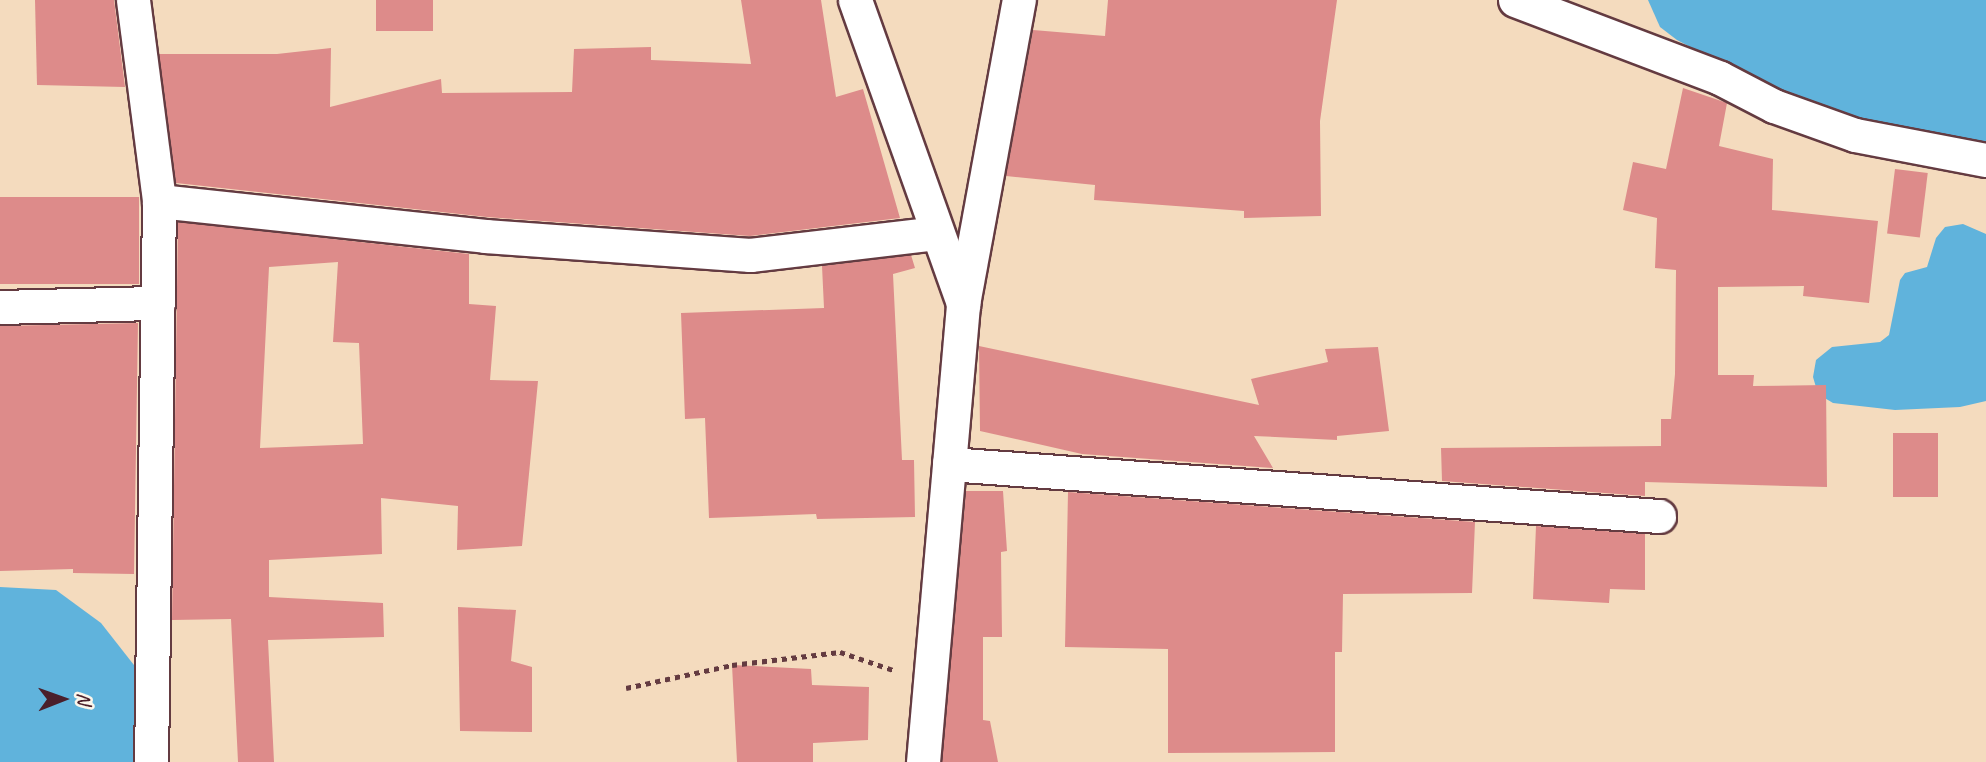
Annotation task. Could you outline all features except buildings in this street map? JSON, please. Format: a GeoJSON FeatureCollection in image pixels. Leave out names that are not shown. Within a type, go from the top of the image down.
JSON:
{"type":"FeatureCollection","features":[{"type":"Feature","properties":{"kind":"street"},"geometry":{"type":"LineString","coordinates":[[133,0],[159,201],[151,762]]}},
{"type":"Feature","properties":{"kind":"street"},"geometry":{"type":"LineString","coordinates":[[855,0],[963,304]]}},
{"type":"Feature","properties":{"kind":"street"},"geometry":{"type":"LineString","coordinates":[[923,762],[963,304],[1019,0]]}},
{"type":"Feature","properties":{"kind":"street"},"geometry":{"type":"LineString","coordinates":[[1515,0],[1720,78],[1774,106],[1855,135],[1986,160]]}},
{"type":"Feature","properties":{"kind":"street"},"geometry":{"type":"LineString","coordinates":[[159,201],[485,236],[750,255],[936,233]]}},
{"type":"Feature","properties":{"kind":"street"},"geometry":{"type":"LineString","coordinates":[[0,307],[158,303]]}},
{"type":"Feature","properties":{"kind":"street"},"geometry":{"type":"LineString","coordinates":[[949,464],[1659,516]]}},
{"type":"Feature","properties":{"kind":"path"},"geometry":{"type":"LineString","coordinates":[[626,688],[732,664],[841,652],[930,683]]}},
{"type":"Feature","properties":{"kind":"water"},"geometry":{"type":"Polygon","coordinates":[[[1648,0],[1986,0],[1986,151],[1891,131],[1797,103],[1677,40],[1660,27],[1648,0]]]}},
{"type":"Feature","properties":{"kind":"water"},"geometry":{"type":"Polygon","coordinates":[[[1963,224],[1986,234],[1986,401],[1960,407],[1895,410],[1833,403],[1818,394],[1813,377],[1816,360],[1832,347],[1880,342],[1889,335],[1900,280],[1905,273],[1927,267],[1936,238],[1945,227],[1963,224]]]}},
{"type":"Feature","properties":{"kind":"water"},"geometry":{"type":"Polygon","coordinates":[[[0,587],[56,590],[101,623],[141,674],[138,762],[0,762],[0,587]]]}}]}
